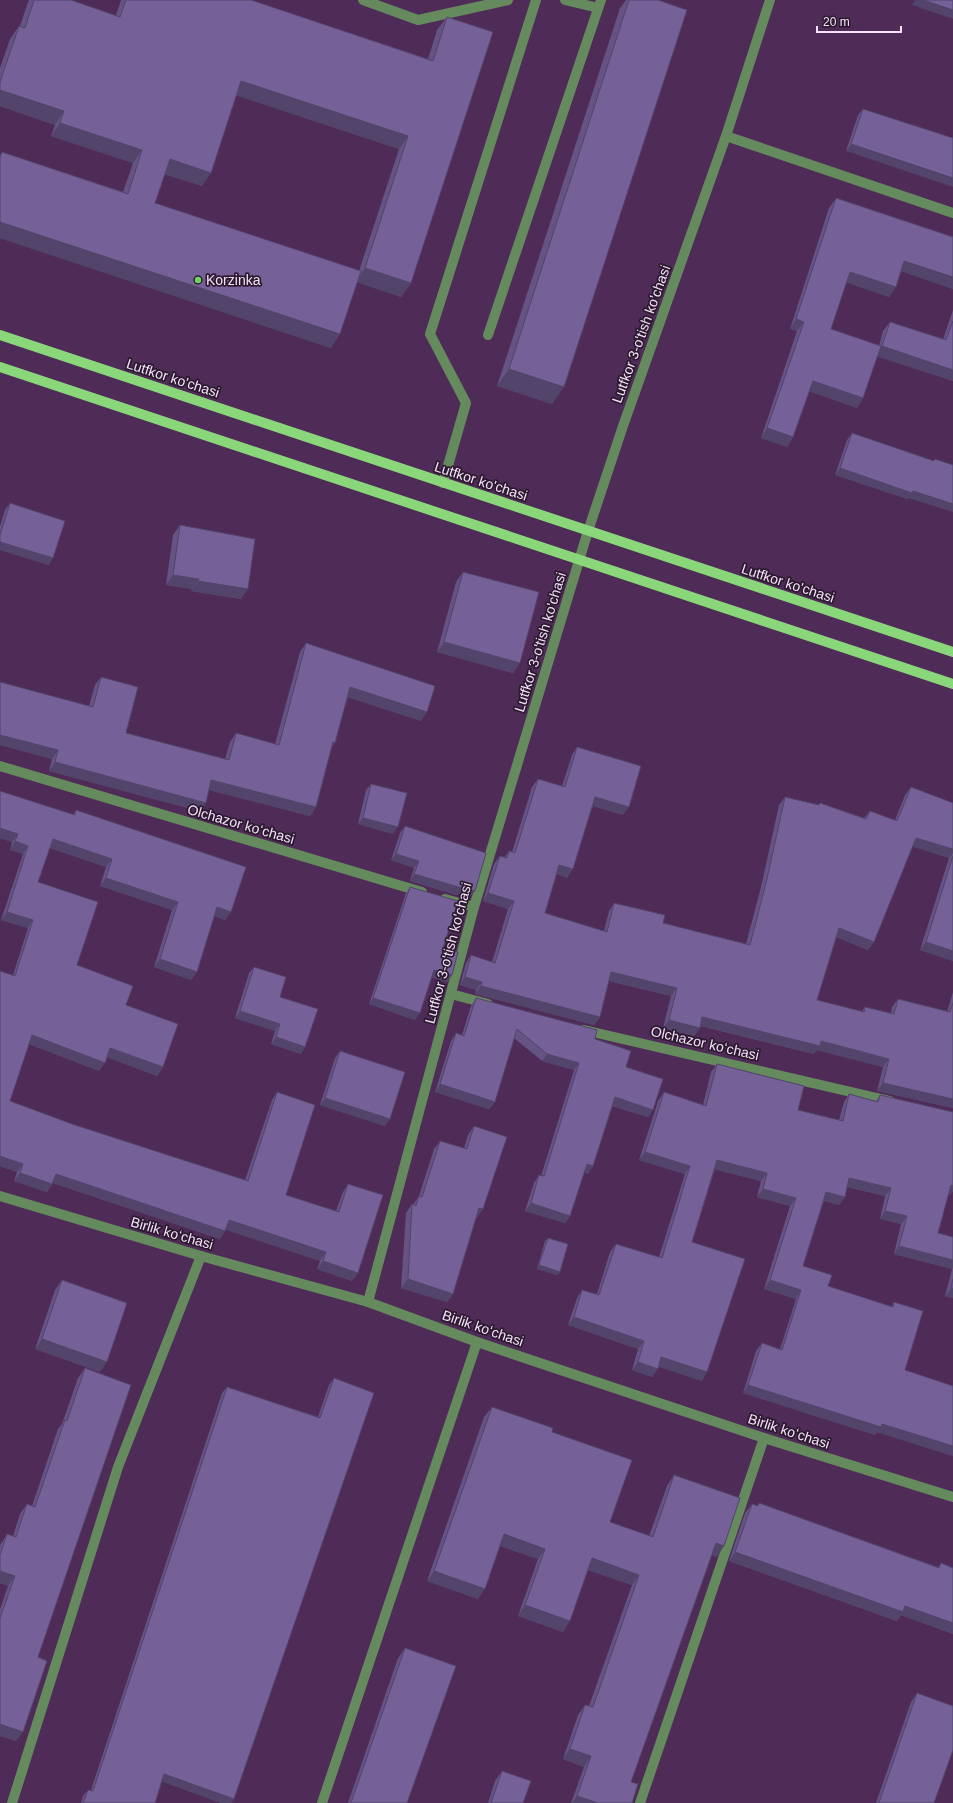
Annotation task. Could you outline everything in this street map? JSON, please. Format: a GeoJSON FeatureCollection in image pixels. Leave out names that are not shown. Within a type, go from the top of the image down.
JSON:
{"type":"FeatureCollection","features":[{"type":"Feature","properties":{"kind":"main road","name":"Lutfkor ko'chasi"},"geometry":{"type":"LineString","coordinates":[[0,335],[953,652]]}},
{"type":"Feature","properties":{"kind":"main road"},"geometry":{"type":"LineString","coordinates":[[0,367],[953,684]]}},
{"type":"Feature","properties":{"kind":"street"},"geometry":{"type":"LineString","coordinates":[[363,0],[418,20],[508,0]]}},
{"type":"Feature","properties":{"kind":"street"},"geometry":{"type":"LineString","coordinates":[[444,483],[466,403],[430,334],[536,0]]}},
{"type":"Feature","properties":{"kind":"street"},"geometry":{"type":"LineString","coordinates":[[488,335],[599,4],[565,0]]}},
{"type":"Feature","properties":{"kind":"street","name":"Lutfkor 3-o'tish ko'chasi"},"geometry":{"type":"LineString","coordinates":[[368,1302],[474,907],[579,560],[623,426],[726,136],[770,0]]}},
{"type":"Feature","properties":{"kind":"street"},"geometry":{"type":"LineString","coordinates":[[726,136],[953,213]]}},
{"type":"Feature","properties":{"kind":"street","name":"Olchazor koʻchasi"},"geometry":{"type":"LineString","coordinates":[[0,766],[474,907]]}},
{"type":"Feature","properties":{"kind":"street"},"geometry":{"type":"LineString","coordinates":[[451,994],[497,1006]]}},
{"type":"Feature","properties":{"kind":"street","name":"Olchazor koʻchasi"},"geometry":{"type":"LineString","coordinates":[[574,1027],[902,1103]]}},
{"type":"Feature","properties":{"kind":"street","name":"Birlik koʻchasi"},"geometry":{"type":"LineString","coordinates":[[0,1196],[201,1256],[368,1302],[477,1342],[764,1438],[953,1497]]}},
{"type":"Feature","properties":{"kind":"street"},"geometry":{"type":"LineString","coordinates":[[12,1803],[118,1467],[201,1256]]}},
{"type":"Feature","properties":{"kind":"street"},"geometry":{"type":"LineString","coordinates":[[322,1803],[477,1342]]}},
{"type":"Feature","properties":{"kind":"street"},"geometry":{"type":"LineString","coordinates":[[640,1803],[764,1438]]}},
{"type":"Feature","properties":{"kind":"building"},"geometry":{"type":"Polygon","coordinates":[[[34,0],[71,0],[120,17],[126,0],[251,0],[433,61],[447,17],[493,32],[411,283],[365,268],[408,136],[241,81],[211,173],[170,159],[155,203],[361,271],[340,334],[0,222],[0,157],[2,152],[128,194],[142,150],[60,123],[64,111],[0,90],[0,82],[19,26],[25,28],[34,0]]]}},
{"type":"Feature","properties":{"kind":"building"},"geometry":{"type":"Polygon","coordinates":[[[629,0],[658,0],[687,10],[564,387],[509,369],[629,0]]]}},
{"type":"Feature","properties":{"kind":"building"},"geometry":{"type":"Polygon","coordinates":[[[923,0],[953,0],[953,10],[923,0]]]}},
{"type":"Feature","properties":{"kind":"building"},"geometry":{"type":"Polygon","coordinates":[[[863,109],[953,138],[953,178],[851,144],[863,109]]]}},
{"type":"Feature","properties":{"kind":"building"},"geometry":{"type":"Polygon","coordinates":[[[836,198],[953,237],[953,277],[904,261],[896,287],[850,272],[831,329],[881,346],[863,398],[813,381],[793,437],[767,428],[804,322],[796,319],[836,198]]]}},
{"type":"Feature","properties":{"kind":"building"},"geometry":{"type":"Polygon","coordinates":[[[953,321],[953,370],[882,346],[890,322],[946,340],[953,321]]]}},
{"type":"Feature","properties":{"kind":"building"},"geometry":{"type":"Polygon","coordinates":[[[852,433],[934,461],[935,459],[953,465],[953,504],[913,491],[912,493],[840,468],[852,433]]]}},
{"type":"Feature","properties":{"kind":"building"},"geometry":{"type":"Polygon","coordinates":[[[10,503],[65,521],[53,558],[0,542],[0,535],[10,503]]]}},
{"type":"Feature","properties":{"kind":"building"},"geometry":{"type":"Polygon","coordinates":[[[180,525],[255,539],[248,589],[198,581],[199,579],[173,575],[180,525]]]}},
{"type":"Feature","properties":{"kind":"building"},"geometry":{"type":"Polygon","coordinates":[[[463,572],[539,592],[520,663],[444,642],[463,572]]]}},
{"type":"Feature","properties":{"kind":"building"},"geometry":{"type":"Polygon","coordinates":[[[306,643],[435,686],[427,712],[350,687],[335,743],[333,742],[316,807],[211,780],[206,803],[55,762],[58,750],[0,735],[0,682],[93,707],[101,677],[138,687],[126,733],[229,760],[236,733],[279,745],[306,643]]]}},
{"type":"Feature","properties":{"kind":"building"},"geometry":{"type":"Polygon","coordinates":[[[577,747],[641,766],[629,807],[595,797],[573,869],[559,865],[545,913],[607,932],[614,903],[665,915],[663,923],[750,945],[767,879],[785,797],[819,805],[820,803],[866,819],[870,811],[897,821],[911,787],[953,803],[953,849],[916,838],[874,942],[839,928],[817,1000],[864,1012],[865,1007],[894,1014],[898,999],[950,1012],[953,1003],[953,1099],[883,1083],[889,1059],[821,1041],[820,1046],[702,1017],[700,1028],[669,1020],[677,988],[611,972],[600,1017],[481,986],[482,982],[465,977],[471,955],[495,963],[514,901],[488,893],[500,856],[507,858],[509,851],[515,853],[538,779],[565,787],[577,747]]]}},
{"type":"Feature","properties":{"kind":"building"},"geometry":{"type":"Polygon","coordinates":[[[371,784],[407,793],[398,827],[363,818],[371,784]]]}},
{"type":"Feature","properties":{"kind":"building"},"geometry":{"type":"Polygon","coordinates":[[[0,791],[75,815],[76,810],[246,867],[231,912],[217,907],[197,972],[160,959],[178,902],[106,878],[112,859],[53,839],[38,882],[98,902],[77,965],[133,986],[126,1005],[178,1024],[163,1067],[110,1048],[105,1063],[32,1035],[10,1101],[72,1124],[248,1181],[277,1092],[315,1105],[286,1195],[339,1212],[348,1184],[383,1195],[358,1273],[323,1261],[326,1252],[229,1220],[225,1231],[56,1174],[52,1184],[20,1173],[23,1164],[0,1156],[0,971],[15,976],[33,920],[7,912],[28,846],[15,841],[18,834],[0,828],[0,791]]]}},
{"type":"Feature","properties":{"kind":"building"},"geometry":{"type":"Polygon","coordinates":[[[405,826],[486,853],[475,891],[414,874],[419,861],[396,854],[405,826]]]}},
{"type":"Feature","properties":{"kind":"building"},"geometry":{"type":"Polygon","coordinates":[[[953,856],[953,951],[926,942],[953,856]]]}},
{"type":"Feature","properties":{"kind":"building"},"geometry":{"type":"Polygon","coordinates":[[[410,887],[458,901],[443,948],[458,952],[452,975],[434,970],[420,1013],[373,998],[410,887]]]}},
{"type":"Feature","properties":{"kind":"building"},"geometry":{"type":"Polygon","coordinates":[[[254,967],[286,977],[280,997],[318,1009],[305,1047],[276,1037],[280,1024],[240,1011],[254,967]]]}},
{"type":"Feature","properties":{"kind":"building"},"geometry":{"type":"Polygon","coordinates":[[[476,998],[597,1030],[595,1039],[631,1051],[626,1067],[663,1079],[653,1110],[615,1097],[593,1166],[587,1164],[570,1216],[531,1203],[539,1175],[544,1176],[579,1063],[547,1054],[517,1029],[495,1102],[440,1084],[456,1033],[464,1036],[476,998]]]}},
{"type":"Feature","properties":{"kind":"building"},"geometry":{"type":"Polygon","coordinates":[[[340,1051],[405,1072],[390,1119],[325,1098],[340,1051]]]}},
{"type":"Feature","properties":{"kind":"building"},"geometry":{"type":"Polygon","coordinates":[[[717,1064],[804,1086],[798,1110],[843,1121],[849,1094],[878,1102],[880,1095],[953,1112],[953,1186],[951,1185],[938,1233],[953,1237],[953,1260],[899,1246],[907,1216],[885,1211],[891,1188],[849,1178],[845,1197],[826,1192],[803,1266],[832,1275],[828,1286],[893,1307],[894,1302],[923,1311],[905,1370],[953,1386],[953,1446],[882,1424],[881,1427],[748,1385],[762,1343],[782,1350],[801,1290],[770,1280],[796,1198],[763,1189],[767,1173],[717,1160],[692,1242],[745,1259],[707,1372],[661,1357],[658,1369],[638,1362],[644,1341],[574,1317],[582,1290],[599,1295],[616,1244],[662,1258],[690,1166],[645,1152],[664,1092],[706,1106],[717,1064]]]}},
{"type":"Feature","properties":{"kind":"building"},"geometry":{"type":"Polygon","coordinates":[[[474,1126],[507,1137],[483,1209],[479,1208],[453,1294],[408,1279],[412,1204],[416,1206],[419,1196],[422,1197],[440,1141],[467,1149],[474,1126]]]}},
{"type":"Feature","properties":{"kind":"building"},"geometry":{"type":"Polygon","coordinates":[[[548,1238],[568,1244],[560,1272],[539,1265],[548,1238]]]}},
{"type":"Feature","properties":{"kind":"building"},"geometry":{"type":"Polygon","coordinates":[[[62,1280],[127,1303],[107,1362],[42,1339],[62,1280]]]}},
{"type":"Feature","properties":{"kind":"building"},"geometry":{"type":"Polygon","coordinates":[[[85,1368],[131,1385],[38,1657],[47,1661],[23,1732],[0,1724],[0,1618],[15,1576],[0,1571],[0,1555],[7,1534],[16,1537],[27,1504],[35,1507],[65,1420],[67,1421],[85,1368]]]}},
{"type":"Feature","properties":{"kind":"building"},"geometry":{"type":"Polygon","coordinates":[[[334,1378],[374,1393],[234,1799],[164,1774],[155,1803],[83,1803],[88,1790],[93,1791],[227,1387],[320,1418],[334,1378]]]}},
{"type":"Feature","properties":{"kind":"building"},"geometry":{"type":"Polygon","coordinates":[[[492,1407],[553,1428],[552,1432],[632,1460],[610,1522],[653,1537],[674,1475],[740,1498],[724,1546],[716,1543],[631,1782],[638,1784],[632,1803],[598,1803],[577,1796],[591,1756],[570,1749],[585,1705],[593,1707],[639,1575],[592,1558],[570,1621],[525,1605],[545,1549],[504,1534],[485,1589],[434,1571],[492,1407]]]}},
{"type":"Feature","properties":{"kind":"building"},"geometry":{"type":"Polygon","coordinates":[[[759,1503],[939,1568],[941,1563],[953,1568],[953,1623],[905,1606],[903,1612],[735,1552],[752,1504],[758,1506],[759,1503]]]}},
{"type":"Feature","properties":{"kind":"building"},"geometry":{"type":"Polygon","coordinates":[[[405,1648],[456,1666],[407,1803],[351,1803],[405,1648]]]}},
{"type":"Feature","properties":{"kind":"building"},"geometry":{"type":"Polygon","coordinates":[[[917,1693],[953,1706],[953,1750],[934,1803],[879,1803],[917,1693]]]}},
{"type":"Feature","properties":{"kind":"building"},"geometry":{"type":"Polygon","coordinates":[[[502,1771],[531,1781],[523,1803],[491,1803],[502,1771]]]}},
{"type":"Feature","properties":{"kind":"place","name":"Korzinka"},"geometry":{"type":"Point","coordinates":[198,280]}}]}
